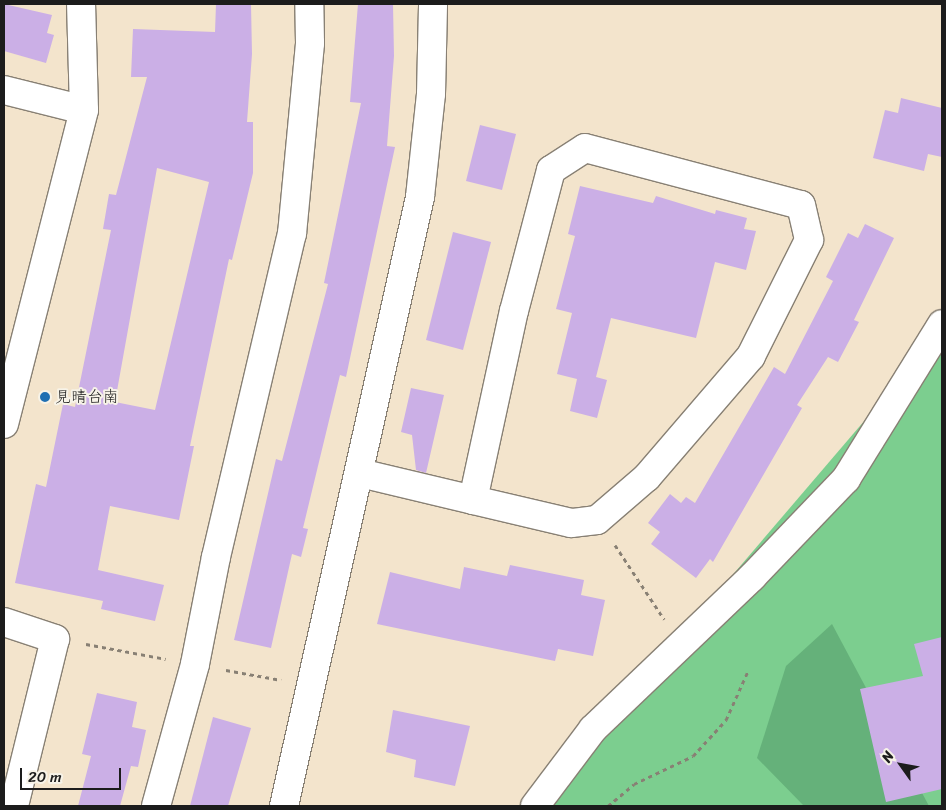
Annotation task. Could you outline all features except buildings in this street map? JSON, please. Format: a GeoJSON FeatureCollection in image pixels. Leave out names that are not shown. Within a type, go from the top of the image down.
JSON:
{"type":"FeatureCollection","features":[{"type":"Feature","properties":{"kind":"street"},"geometry":{"type":"LineString","coordinates":[[4,424],[84,110],[81,4]]}},
{"type":"Feature","properties":{"kind":"street"},"geometry":{"type":"LineString","coordinates":[[156,806],[195,664],[216,557],[292,234],[310,43],[310,4]]}},
{"type":"Feature","properties":{"kind":"street"},"geometry":{"type":"LineString","coordinates":[[284,806],[360,473],[420,197],[431,94],[434,4]]}},
{"type":"Feature","properties":{"kind":"street"},"geometry":{"type":"LineString","coordinates":[[4,90],[84,110]]}},
{"type":"Feature","properties":{"kind":"street"},"geometry":{"type":"LineString","coordinates":[[360,473],[473,500],[571,523],[597,520],[646,477],[751,356],[809,240],[801,205],[585,148],[551,170],[514,311],[473,500]]}},
{"type":"Feature","properties":{"kind":"street"},"geometry":{"type":"LineString","coordinates":[[534,806],[593,729],[682,644],[846,479],[942,324]]}},
{"type":"Feature","properties":{"kind":"street"},"geometry":{"type":"LineString","coordinates":[[4,622],[56,639],[14,806]]}},
{"type":"Feature","properties":{"kind":"path"},"geometry":{"type":"LineString","coordinates":[[597,520],[682,644]]}},
{"type":"Feature","properties":{"kind":"path"},"geometry":{"type":"LineString","coordinates":[[608,806],[634,784],[693,756],[726,720],[748,671]]}},
{"type":"Feature","properties":{"kind":"green space"},"geometry":{"type":"Polygon","coordinates":[[[942,330],[942,806],[535,806],[942,330]]]}},
{"type":"Feature","properties":{"kind":"green space"},"geometry":{"type":"Polygon","coordinates":[[[832,624],[929,806],[804,806],[757,758],[786,666],[832,624]]]}},
{"type":"Feature","properties":{"kind":"place","name":"見晴台南"},"geometry":{"type":"Point","coordinates":[45,397]}}]}
